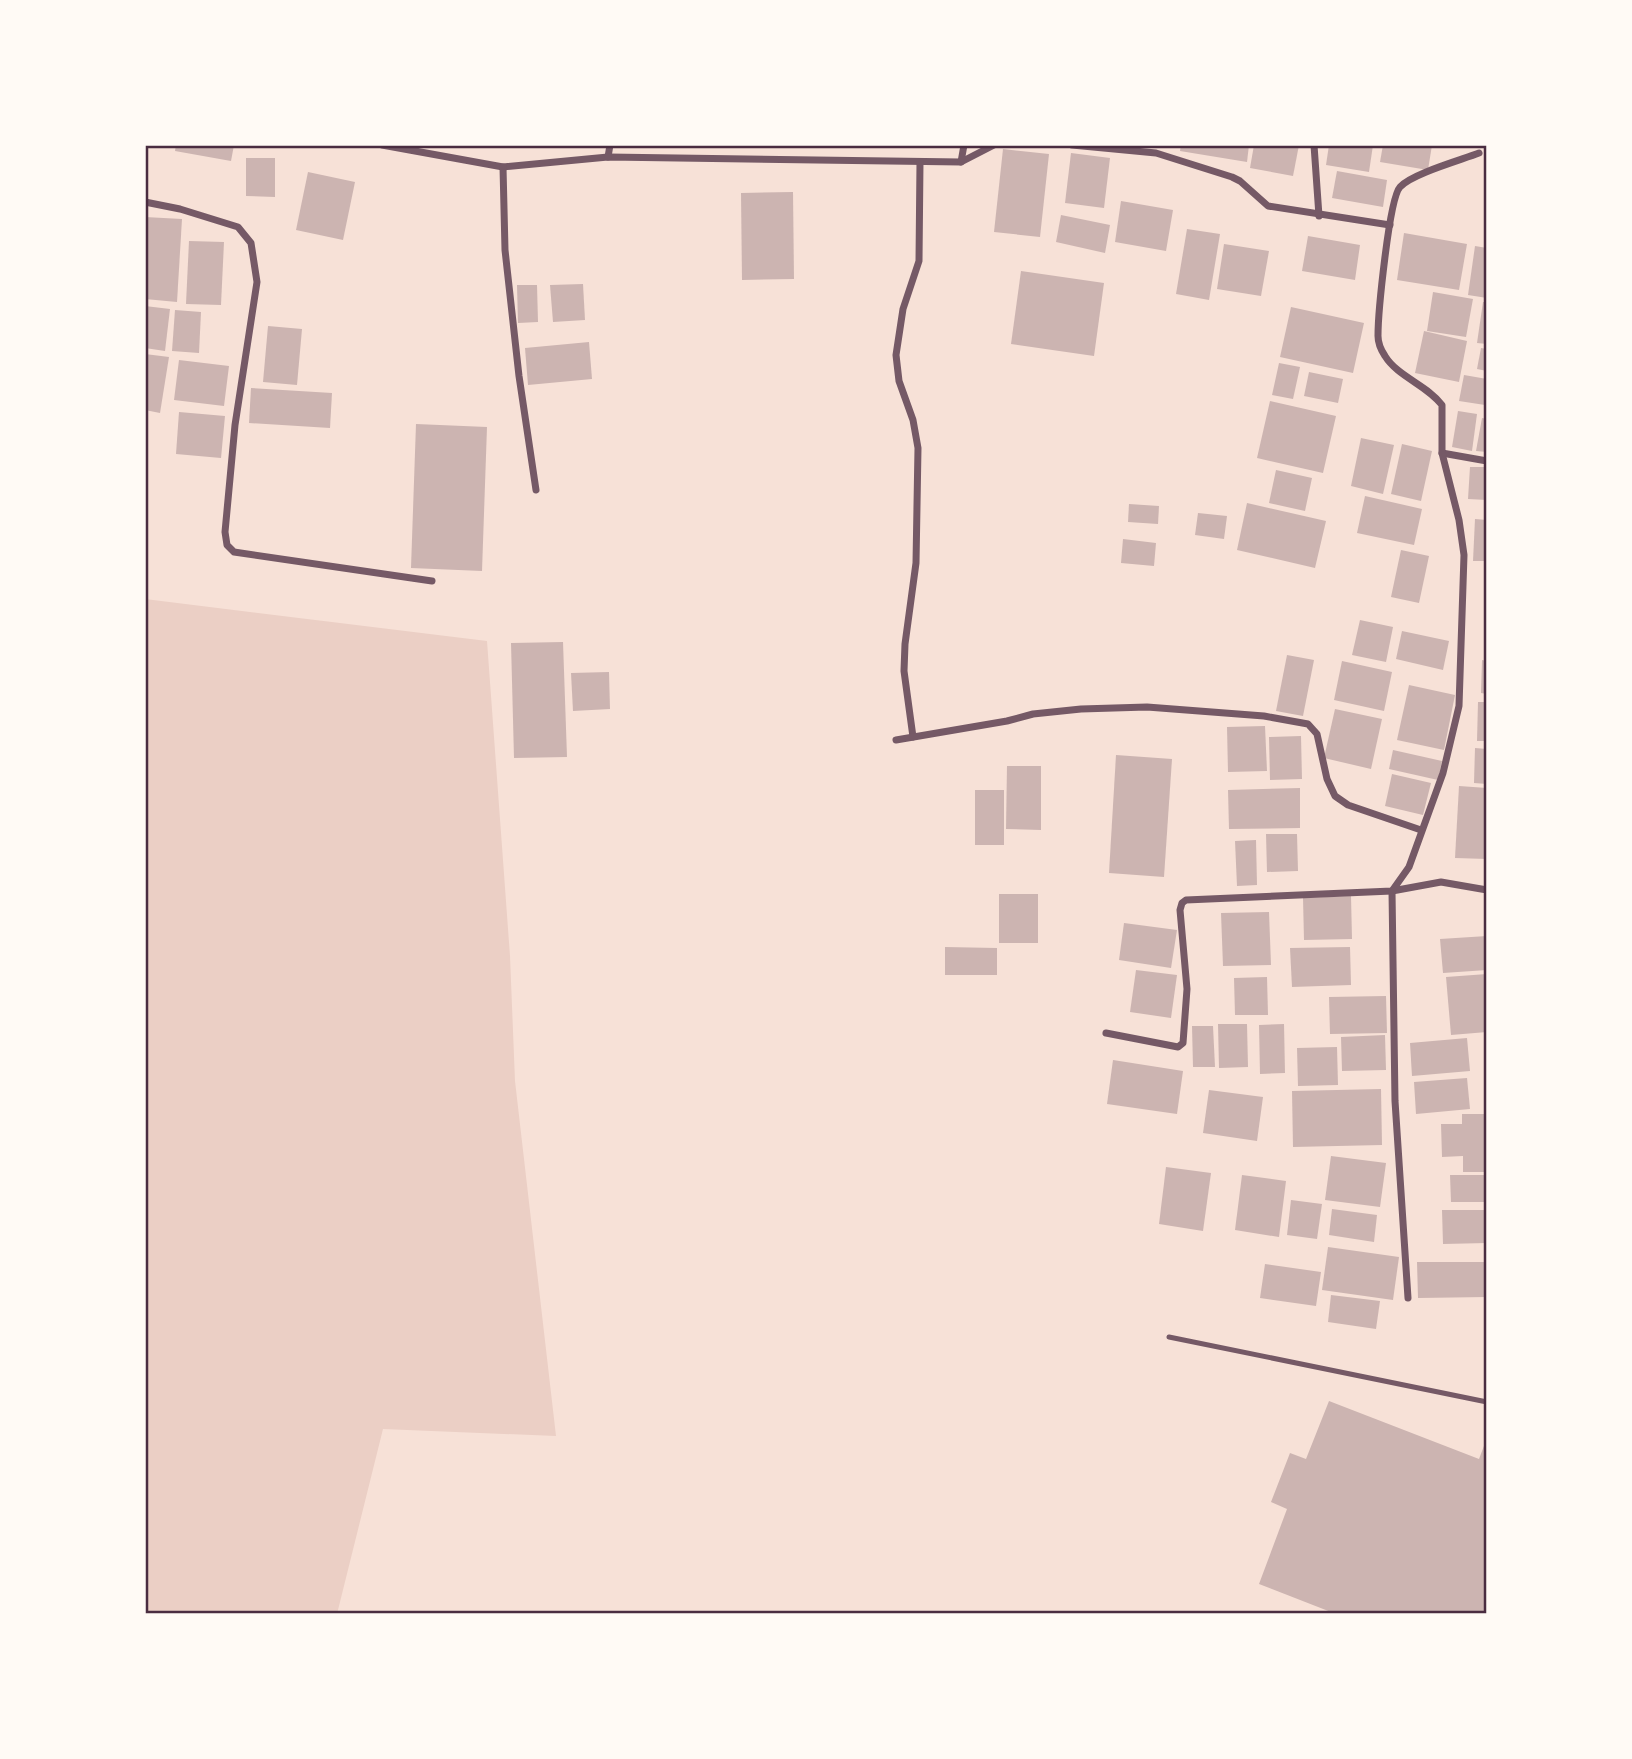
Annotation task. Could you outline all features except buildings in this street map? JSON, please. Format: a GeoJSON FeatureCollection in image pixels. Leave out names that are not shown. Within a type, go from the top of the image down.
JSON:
{"type":"FeatureCollection","features":[{"type":"Feature","properties":{"kind":"street"},"geometry":{"type":"LineString","coordinates":[[382,145],[503,167],[608,158],[961,162],[994,145]]}},
{"type":"Feature","properties":{"kind":"street"},"geometry":{"type":"LineString","coordinates":[[608,158],[610,145]]}},
{"type":"Feature","properties":{"kind":"street"},"geometry":{"type":"LineString","coordinates":[[961,162],[964,145]]}},
{"type":"Feature","properties":{"kind":"street"},"geometry":{"type":"LineString","coordinates":[[1072,145],[1166,155],[1232,177],[1268,206],[1390,225]]}},
{"type":"Feature","properties":{"kind":"street"},"geometry":{"type":"LineString","coordinates":[[1314,145],[1319,215]]}},
{"type":"Feature","properties":{"kind":"street"},"geometry":{"type":"LineString","coordinates":[[1408,1298],[1395,1101],[1392,891],[1409,867],[1443,773],[1456,724],[1464,555],[1442,453],[1442,405],[1428,390],[1392,365],[1385,357],[1378,338],[1390,225],[1397,190],[1403,184],[1479,153]]}},
{"type":"Feature","properties":{"kind":"street"},"geometry":{"type":"LineString","coordinates":[[913,737],[904,671],[916,563],[918,448],[914,420],[899,381],[896,355],[903,309],[919,261],[920,162]]}},
{"type":"Feature","properties":{"kind":"street"},"geometry":{"type":"LineString","coordinates":[[503,167],[505,250],[519,376],[536,490]]}},
{"type":"Feature","properties":{"kind":"street"},"geometry":{"type":"LineString","coordinates":[[145,202],[180,209],[238,227],[251,243],[257,282],[235,425],[225,532],[227,545],[234,552],[432,581]]}},
{"type":"Feature","properties":{"kind":"street"},"geometry":{"type":"LineString","coordinates":[[1442,453],[1487,461]]}},
{"type":"Feature","properties":{"kind":"street"},"geometry":{"type":"LineString","coordinates":[[896,740],[1033,714],[1081,709],[1147,706],[1264,716],[1308,724],[1317,734],[1327,779],[1335,796],[1348,805],[1421,830]]}},
{"type":"Feature","properties":{"kind":"street"},"geometry":{"type":"LineString","coordinates":[[1106,1033],[1178,1047],[1183,1043],[1187,989],[1180,911],[1185,900],[1392,891],[1441,882],[1487,890]]}},
{"type":"Feature","properties":{"kind":"lane"},"geometry":{"type":"LineString","coordinates":[[1168,1337],[1487,1402]]}},
{"type":"Feature","properties":{"kind":"shaded area"},"geometry":{"type":"Polygon","coordinates":[[[145,599],[487,641],[510,956],[515,1081],[556,1436],[383,1429],[337,1614],[145,1614],[145,599]]]}}]}
